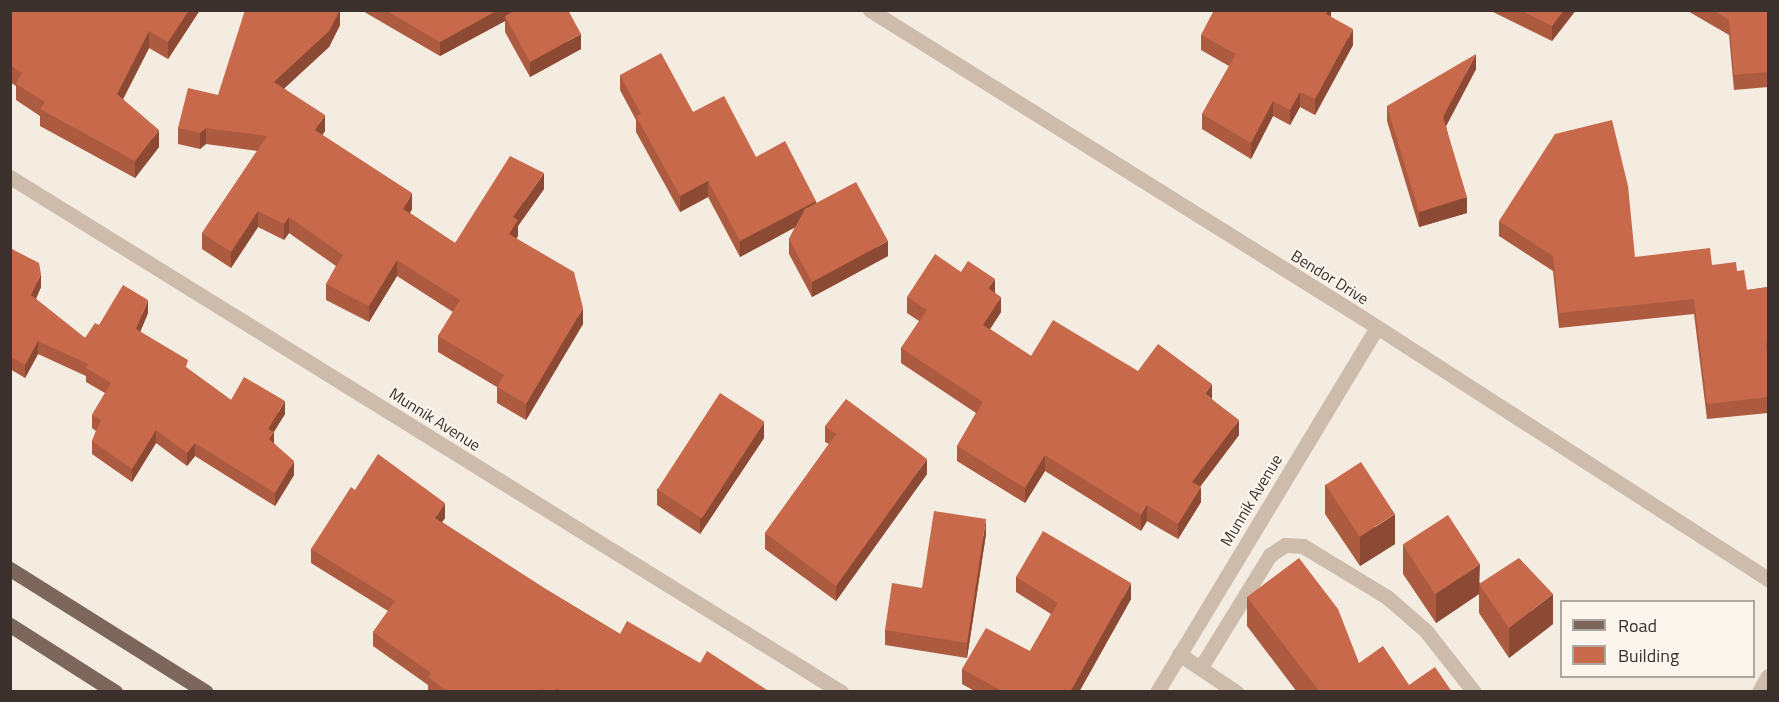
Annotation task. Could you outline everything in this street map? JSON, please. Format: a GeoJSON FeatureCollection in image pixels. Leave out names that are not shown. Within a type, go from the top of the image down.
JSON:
{"type":"FeatureCollection","features":[{"type":"Feature","properties":{"kind":"main road"},"geometry":{"type":"LineString","coordinates":[[10,569],[206,692]]}},
{"type":"Feature","properties":{"kind":"main road"},"geometry":{"type":"LineString","coordinates":[[10,625],[115,692]]}},
{"type":"Feature","properties":{"kind":"street","name":"Bendor Drive"},"geometry":{"type":"LineString","coordinates":[[870,10],[1377,327],[1768,579]]}},
{"type":"Feature","properties":{"kind":"street","name":"Munnik Avenue"},"geometry":{"type":"LineString","coordinates":[[10,177],[841,692]]}},
{"type":"Feature","properties":{"kind":"street","name":"Munnik Avenue"},"geometry":{"type":"LineString","coordinates":[[1157,692],[1377,327]]}},
{"type":"Feature","properties":{"kind":"street"},"geometry":{"type":"LineString","coordinates":[[1201,667],[1270,555],[1285,545],[1303,546],[1387,597],[1426,632],[1474,692]]}},
{"type":"Feature","properties":{"kind":"street"},"geometry":{"type":"LineString","coordinates":[[1179,654],[1236,692]]}},
{"type":"Feature","properties":{"kind":"street"},"geometry":{"type":"LineString","coordinates":[[1759,692],[1768,676]]}},
{"type":"Feature","properties":{"kind":"building"},"geometry":{"type":"Polygon","coordinates":[[[10,10],[189,10],[168,42],[149,31],[117,94],[159,130],[135,161],[40,109],[45,102],[16,84],[22,73],[10,65],[10,10]]]}},
{"type":"Feature","properties":{"kind":"building"},"geometry":{"type":"Polygon","coordinates":[[[245,10],[340,10],[329,31],[274,82],[325,115],[315,130],[412,193],[403,209],[455,243],[510,156],[544,173],[513,217],[518,220],[509,234],[574,272],[583,308],[526,404],[497,387],[504,375],[438,336],[460,300],[397,260],[369,306],[326,284],[343,255],[289,217],[284,224],[258,211],[231,252],[202,233],[267,136],[206,128],[200,133],[178,128],[188,88],[218,95],[245,10]]]}},
{"type":"Feature","properties":{"kind":"building"},"geometry":{"type":"Polygon","coordinates":[[[385,10],[498,10],[440,42],[385,10]]]}},
{"type":"Feature","properties":{"kind":"building"},"geometry":{"type":"Polygon","coordinates":[[[516,10],[568,10],[581,34],[530,62],[505,16],[516,10]]]}},
{"type":"Feature","properties":{"kind":"building"},"geometry":{"type":"Polygon","coordinates":[[[1214,10],[1328,10],[1326,14],[1353,29],[1315,99],[1300,92],[1290,110],[1273,101],[1251,143],[1202,114],[1236,54],[1201,35],[1214,10]]]}},
{"type":"Feature","properties":{"kind":"building"},"geometry":{"type":"Polygon","coordinates":[[[1520,10],[1564,10],[1552,26],[1520,10]]]}},
{"type":"Feature","properties":{"kind":"building"},"geometry":{"type":"Polygon","coordinates":[[[1713,10],[1768,10],[1768,72],[1734,75],[1729,20],[1713,10]]]}},
{"type":"Feature","properties":{"kind":"building"},"geometry":{"type":"Polygon","coordinates":[[[661,53],[693,112],[724,96],[756,157],[785,141],[816,201],[740,241],[708,181],[680,196],[636,116],[641,114],[620,75],[661,53]]]}},
{"type":"Feature","properties":{"kind":"building"},"geometry":{"type":"Polygon","coordinates":[[[1476,54],[1443,117],[1467,197],[1419,212],[1387,106],[1476,54]]]}},
{"type":"Feature","properties":{"kind":"building"},"geometry":{"type":"Polygon","coordinates":[[[1612,120],[1628,186],[1635,257],[1710,248],[1712,265],[1736,262],[1737,271],[1744,270],[1747,290],[1768,287],[1768,343],[1766,343],[1768,397],[1707,404],[1694,299],[1559,313],[1553,256],[1499,221],[1555,134],[1612,120]]]}},
{"type":"Feature","properties":{"kind":"building"},"geometry":{"type":"Polygon","coordinates":[[[856,182],[888,241],[812,282],[789,239],[805,209],[856,182]]]}},
{"type":"Feature","properties":{"kind":"building"},"geometry":{"type":"Polygon","coordinates":[[[10,248],[39,263],[41,274],[31,295],[85,338],[95,323],[99,325],[123,285],[148,300],[136,329],[188,360],[186,367],[231,400],[244,377],[285,401],[268,429],[274,432],[269,439],[294,461],[275,493],[195,443],[187,453],[156,430],[132,469],[92,441],[101,420],[92,415],[111,383],[86,368],[88,364],[38,341],[25,365],[10,356],[10,248]]]}},
{"type":"Feature","properties":{"kind":"building"},"geometry":{"type":"Polygon","coordinates":[[[935,254],[961,272],[968,261],[995,279],[988,288],[1001,297],[983,325],[1031,356],[1053,320],[1138,371],[1158,344],[1212,384],[1205,394],[1239,420],[1192,482],[1201,487],[1178,524],[1147,505],[1141,515],[1045,455],[1025,488],[957,446],[983,402],[901,348],[927,310],[907,297],[935,254]]]}},
{"type":"Feature","properties":{"kind":"building"},"geometry":{"type":"Polygon","coordinates":[[[720,393],[764,422],[702,518],[657,489],[720,393]]]}},
{"type":"Feature","properties":{"kind":"building"},"geometry":{"type":"Polygon","coordinates":[[[846,399],[927,459],[836,586],[765,533],[836,434],[825,426],[846,399]]]}},
{"type":"Feature","properties":{"kind":"building"},"geometry":{"type":"Polygon","coordinates":[[[378,454],[445,503],[435,518],[544,588],[620,634],[627,621],[700,663],[707,651],[770,692],[563,692],[557,688],[555,692],[542,689],[541,692],[448,692],[428,677],[431,673],[373,632],[395,601],[311,549],[351,487],[355,490],[378,454]]]}},
{"type":"Feature","properties":{"kind":"building"},"geometry":{"type":"Polygon","coordinates":[[[1361,462],[1395,514],[1360,537],[1326,485],[1361,462]]]}},
{"type":"Feature","properties":{"kind":"building"},"geometry":{"type":"Polygon","coordinates":[[[934,511],[986,519],[967,643],[885,630],[892,583],[922,588],[934,511]]]}},
{"type":"Feature","properties":{"kind":"building"},"geometry":{"type":"Polygon","coordinates":[[[1448,515],[1480,564],[1435,594],[1403,544],[1448,515]]]}},
{"type":"Feature","properties":{"kind":"building"},"geometry":{"type":"Polygon","coordinates":[[[1043,531],[1131,583],[1070,692],[1004,692],[962,669],[986,628],[1030,651],[1058,603],[1016,577],[1043,531]]]}},
{"type":"Feature","properties":{"kind":"building"},"geometry":{"type":"Polygon","coordinates":[[[1299,558],[1338,609],[1359,663],[1383,646],[1409,685],[1435,667],[1452,692],[1320,692],[1247,597],[1299,558]]]}},
{"type":"Feature","properties":{"kind":"building"},"geometry":{"type":"Polygon","coordinates":[[[1519,558],[1553,594],[1509,628],[1479,584],[1519,558]]]}}]}
